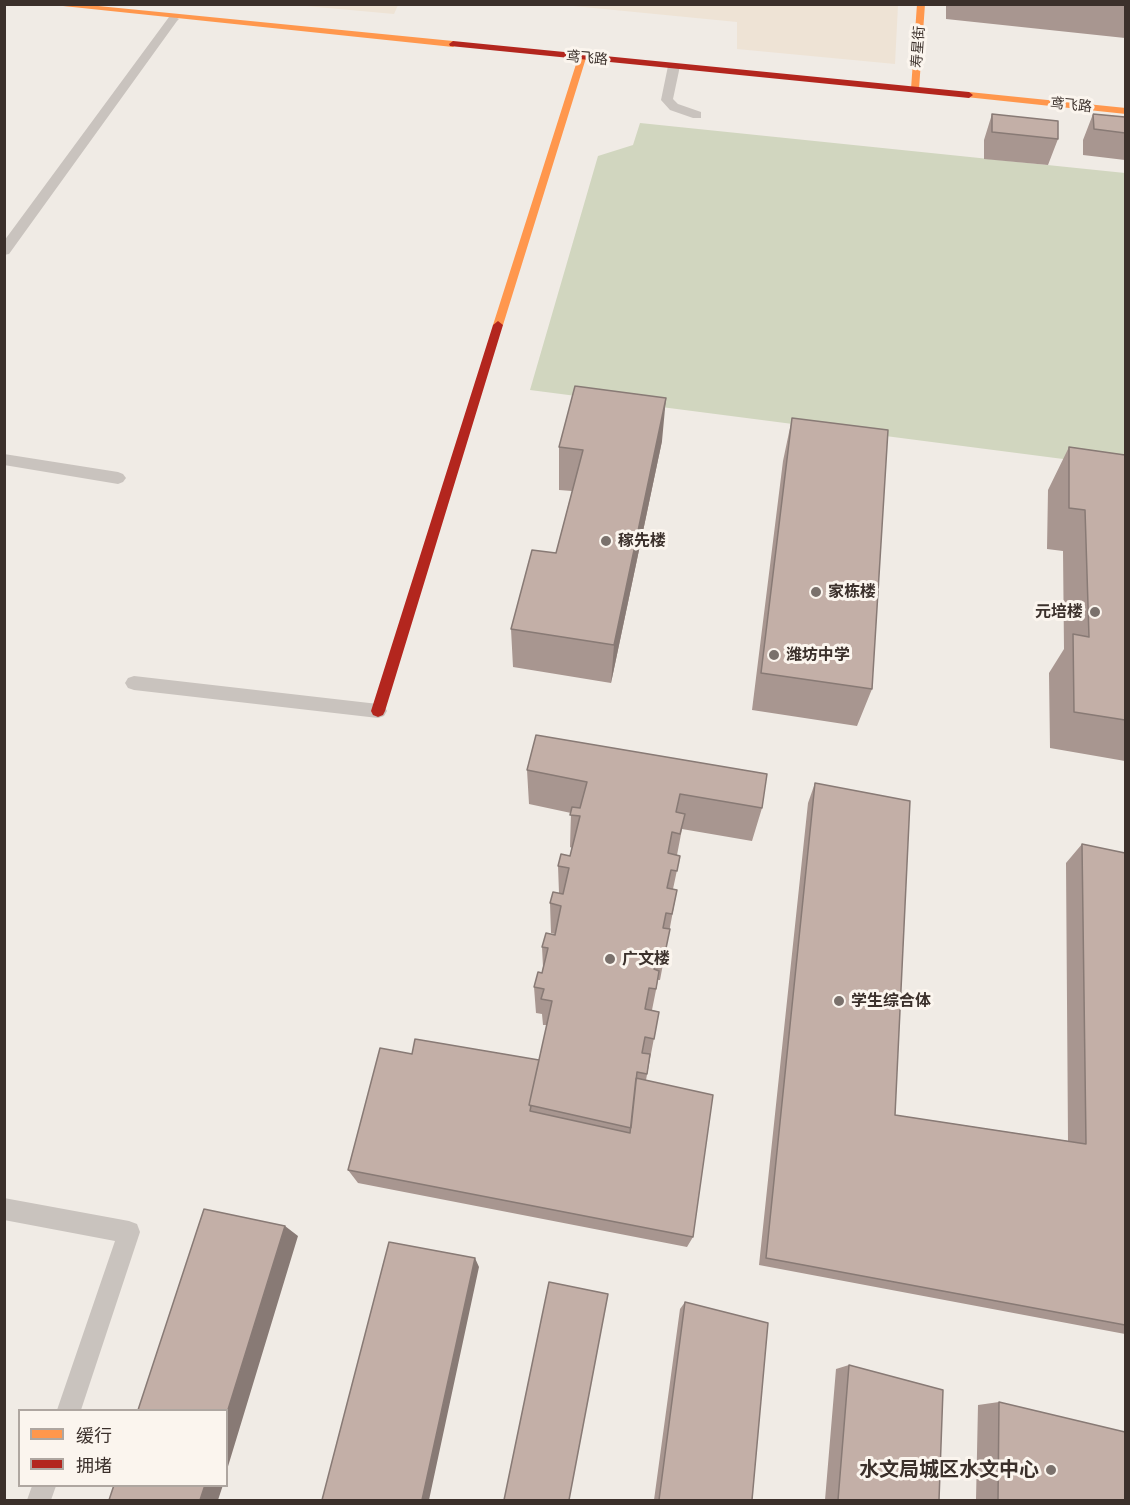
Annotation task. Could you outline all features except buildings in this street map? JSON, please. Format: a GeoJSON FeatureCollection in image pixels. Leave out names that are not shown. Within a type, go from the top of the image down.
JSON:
{"type":"FeatureCollection","features":[{"type":"Feature","properties":{"kind":"street","name":"鸢飞路"},"geometry":{"type":"LineString","coordinates":[[48,4],[173,19],[1125,111]]}},
{"type":"Feature","properties":{"kind":"street","name":"寿星街"},"geometry":{"type":"LineString","coordinates":[[915,89],[921,4]]}},
{"type":"Feature","properties":{"kind":"street"},"geometry":{"type":"LineString","coordinates":[[378,711],[582,58]]}},
{"type":"Feature","properties":{"kind":"lane"},"geometry":{"type":"LineString","coordinates":[[4,251],[173,19]]}},
{"type":"Feature","properties":{"kind":"lane"},"geometry":{"type":"LineString","coordinates":[[674,66],[668,100],[674,107],[697,115]]}},
{"type":"Feature","properties":{"kind":"lane"},"geometry":{"type":"LineString","coordinates":[[4,459],[118,478]]}},
{"type":"Feature","properties":{"kind":"lane"},"geometry":{"type":"LineString","coordinates":[[134,683],[378,711]]}},
{"type":"Feature","properties":{"kind":"lane"},"geometry":{"type":"LineString","coordinates":[[4,1209],[129,1232],[69,1409]]}},
{"type":"Feature","properties":{"kind":"green space"},"geometry":{"type":"Polygon","coordinates":[[[640,123],[1125,173],[1125,467],[530,390],[598,156],[633,145],[640,123]]]}},
{"type":"Feature","properties":{"kind":"shaded area"},"geometry":{"type":"Polygon","coordinates":[[[398,4],[394,14],[295,5],[398,4]]]}},
{"type":"Feature","properties":{"kind":"shaded area"},"geometry":{"type":"Polygon","coordinates":[[[563,5],[898,5],[895,64],[737,49],[737,22],[563,5]]]}},
{"type":"Feature","properties":{"kind":"traffic: slow"},"geometry":{"type":"LineString","coordinates":[[48,4],[453,44]]}},
{"type":"Feature","properties":{"kind":"traffic: slow"},"geometry":{"type":"LineString","coordinates":[[915,89],[921,4]]}},
{"type":"Feature","properties":{"kind":"traffic: slow"},"geometry":{"type":"LineString","coordinates":[[498,325],[582,58]]}},
{"type":"Feature","properties":{"kind":"traffic: slow"},"geometry":{"type":"LineString","coordinates":[[969,95],[1126,111]]}},
{"type":"Feature","properties":{"kind":"traffic: jam"},"geometry":{"type":"LineString","coordinates":[[453,44],[969,95]]}},
{"type":"Feature","properties":{"kind":"traffic: jam"},"geometry":{"type":"LineString","coordinates":[[378,711],[498,325]]}},
{"type":"Feature","properties":{"kind":"place","name":"稼先楼"},"geometry":{"type":"Point","coordinates":[606,541]}},
{"type":"Feature","properties":{"kind":"place","name":"家栋楼"},"geometry":{"type":"Point","coordinates":[816,592]}},
{"type":"Feature","properties":{"kind":"place","name":"元培楼"},"geometry":{"type":"Point","coordinates":[1095,612]}},
{"type":"Feature","properties":{"kind":"place","name":"潍坊中学"},"geometry":{"type":"Point","coordinates":[774,655]}},
{"type":"Feature","properties":{"kind":"place","name":"广文楼"},"geometry":{"type":"Point","coordinates":[610,959]}},
{"type":"Feature","properties":{"kind":"place","name":"学生综合体"},"geometry":{"type":"Point","coordinates":[839,1001]}},
{"type":"Feature","properties":{"kind":"place","name":"水文局城区水文中心"},"geometry":{"type":"Point","coordinates":[1051,1470]}}]}
